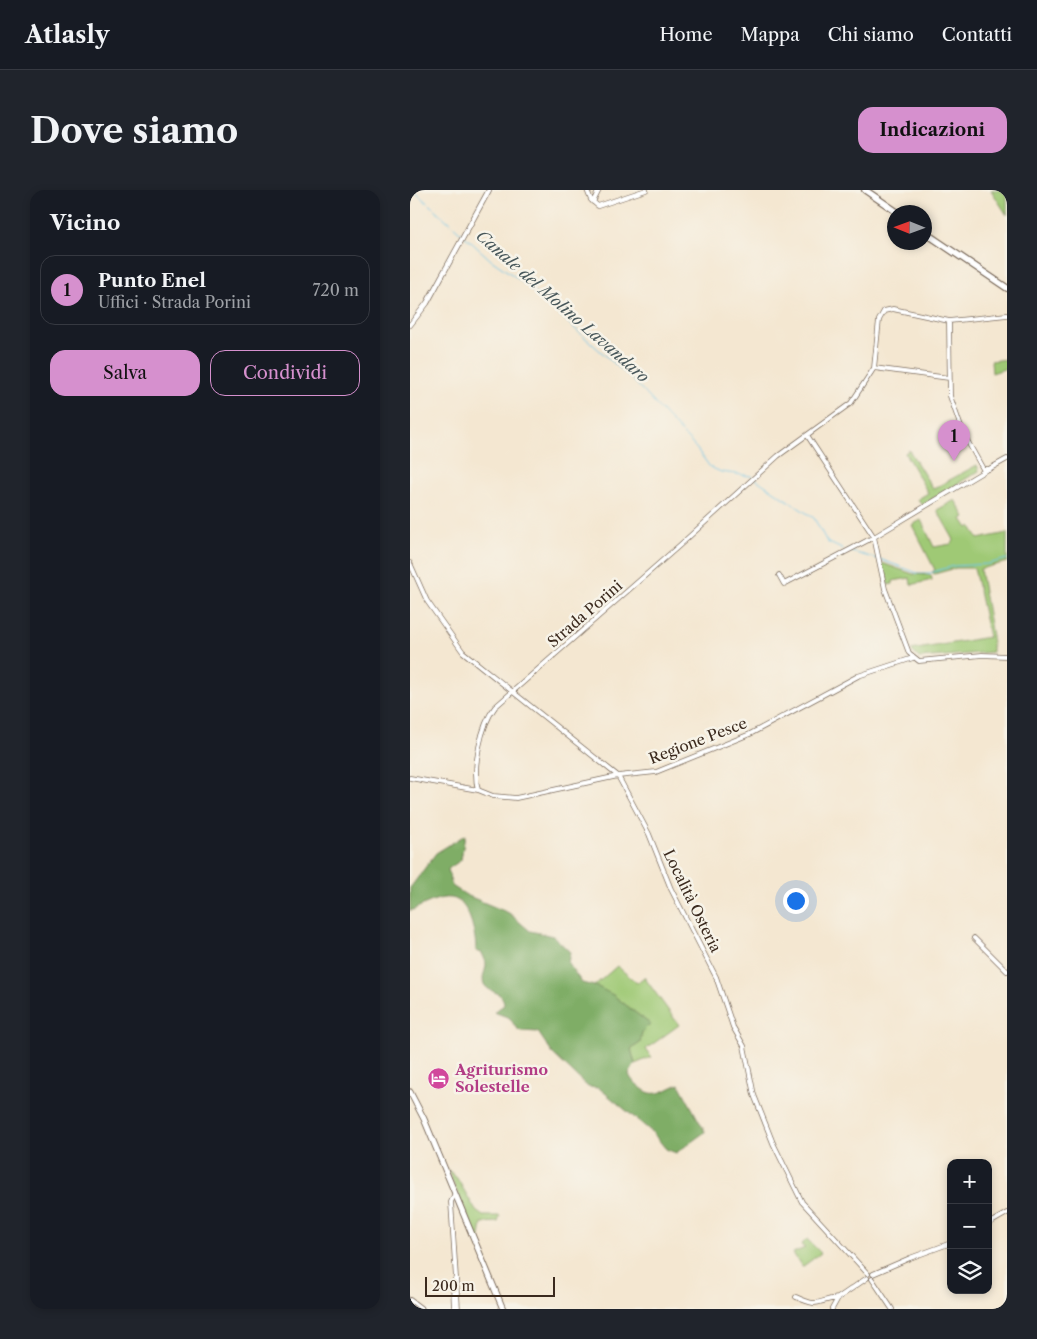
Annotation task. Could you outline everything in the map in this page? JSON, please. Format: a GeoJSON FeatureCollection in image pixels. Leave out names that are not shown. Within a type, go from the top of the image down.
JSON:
{"type":"FeatureCollection","features":[{"type":"Feature","properties":{"kind":"main road"},"geometry":{"type":"LineString","coordinates":[[865,190],[887,205]]}},
{"type":"Feature","properties":{"kind":"main road"},"geometry":{"type":"LineString","coordinates":[[932,237],[1007,288]]}},
{"type":"Feature","properties":{"kind":"main road"},"geometry":{"type":"LineString","coordinates":[[410,1092],[417,1102],[503,1309]]}},
{"type":"Feature","properties":{"kind":"street"},"geometry":{"type":"LineString","coordinates":[[410,325],[426,303],[489,190]]}},
{"type":"Feature","properties":{"kind":"street"},"geometry":{"type":"LineString","coordinates":[[587,190],[593,202],[600,206],[646,190]]}},
{"type":"Feature","properties":{"kind":"street"},"geometry":{"type":"LineString","coordinates":[[593,202],[599,190]]}},
{"type":"Feature","properties":{"kind":"street","name":"Strada Porini"},"geometry":{"type":"LineString","coordinates":[[478,790],[475,773],[488,716],[495,707],[778,456],[852,403],[874,368],[879,320],[884,311],[893,309],[948,321],[1007,315]]}},
{"type":"Feature","properties":{"kind":"street"},"geometry":{"type":"LineString","coordinates":[[948,321],[950,396],[963,432],[986,470]]}},
{"type":"Feature","properties":{"kind":"street"},"geometry":{"type":"LineString","coordinates":[[874,368],[949,378]]}},
{"type":"Feature","properties":{"kind":"street"},"geometry":{"type":"LineString","coordinates":[[807,435],[874,537],[885,589],[909,653],[913,658],[919,661],[982,655],[1007,656]]}},
{"type":"Feature","properties":{"kind":"street"},"geometry":{"type":"LineString","coordinates":[[779,575],[784,584],[874,537],[1007,459]]}},
{"type":"Feature","properties":{"kind":"street","name":"Località Osteria"},"geometry":{"type":"LineString","coordinates":[[410,563],[427,601],[463,652],[618,776],[649,834],[671,889],[716,977],[733,1027],[744,1046],[754,1095],[773,1143],[802,1202],[869,1277],[892,1309]]}},
{"type":"Feature","properties":{"kind":"street","name":"Regione Pesce"},"geometry":{"type":"LineString","coordinates":[[478,790],[493,796],[516,798],[618,776],[656,772],[728,744],[802,709],[858,676],[913,658]]}},
{"type":"Feature","properties":{"kind":"street"},"geometry":{"type":"LineString","coordinates":[[410,778],[478,790]]}},
{"type":"Feature","properties":{"kind":"street"},"geometry":{"type":"LineString","coordinates":[[974,938],[1007,971]]}},
{"type":"Feature","properties":{"kind":"street"},"geometry":{"type":"LineString","coordinates":[[455,1192],[451,1202],[457,1274],[456,1309]]}},
{"type":"Feature","properties":{"kind":"street"},"geometry":{"type":"LineString","coordinates":[[992,1222],[1007,1213]]}},
{"type":"Feature","properties":{"kind":"street"},"geometry":{"type":"LineString","coordinates":[[796,1297],[812,1307],[818,1307],[838,1298],[873,1274],[947,1244]]}},
{"type":"Feature","properties":{"kind":"street"},"geometry":{"type":"LineString","coordinates":[[832,1309],[838,1298]]}},
{"type":"Feature","properties":{"kind":"street"},"geometry":{"type":"LineString","coordinates":[[410,1300],[422,1309]]}},
{"type":"Feature","properties":{"kind":"green space"},"geometry":{"type":"Polygon","coordinates":[[[991,190],[1001,190],[1007,195],[1007,215],[991,190]]]}},
{"type":"Feature","properties":{"kind":"green space"},"geometry":{"type":"Polygon","coordinates":[[[1007,359],[1007,368],[992,373],[991,361],[1007,359]]]}},
{"type":"Feature","properties":{"kind":"green space"},"geometry":{"type":"Polygon","coordinates":[[[909,450],[933,489],[977,465],[979,471],[922,505],[918,499],[928,493],[905,453],[909,450]]]}},
{"type":"Feature","properties":{"kind":"green space"},"geometry":{"type":"Polygon","coordinates":[[[955,500],[965,517],[962,519],[968,528],[971,526],[978,539],[1007,533],[1007,562],[980,569],[992,636],[992,652],[919,658],[911,650],[989,637],[974,568],[956,568],[934,574],[932,572],[935,570],[912,525],[921,520],[934,547],[951,544],[954,541],[953,538],[937,510],[955,500]]]}},
{"type":"Feature","properties":{"kind":"green space"},"geometry":{"type":"Polygon","coordinates":[[[882,563],[913,574],[931,575],[932,580],[911,585],[910,578],[893,581],[893,584],[888,585],[882,563]]]}},
{"type":"Feature","properties":{"kind":"green space"},"geometry":{"type":"Polygon","coordinates":[[[465,835],[461,860],[448,869],[452,886],[466,895],[509,913],[530,931],[553,936],[570,952],[568,963],[582,983],[598,987],[613,995],[650,1024],[642,1032],[640,1043],[631,1049],[635,1064],[629,1074],[630,1076],[634,1082],[649,1093],[658,1093],[679,1084],[705,1132],[676,1153],[666,1149],[652,1132],[599,1088],[588,1087],[552,1053],[538,1032],[521,1031],[516,1028],[510,1018],[494,1012],[504,1005],[503,1000],[499,994],[484,984],[486,961],[482,953],[476,951],[471,920],[458,900],[441,898],[410,911],[410,888],[436,853],[465,835]]]}},
{"type":"Feature","properties":{"kind":"green space"},"geometry":{"type":"Polygon","coordinates":[[[617,966],[637,983],[644,977],[679,1025],[646,1049],[651,1057],[635,1064],[631,1049],[640,1043],[642,1032],[650,1024],[613,995],[594,986],[617,966]]]}},
{"type":"Feature","properties":{"kind":"green space"},"geometry":{"type":"Polygon","coordinates":[[[447,1169],[457,1178],[476,1211],[483,1216],[500,1216],[498,1222],[482,1223],[479,1243],[447,1169]]]}},
{"type":"Feature","properties":{"kind":"green space"},"geometry":{"type":"Polygon","coordinates":[[[807,1239],[821,1253],[802,1267],[793,1253],[805,1248],[801,1245],[807,1239]]]}},
{"type":"Feature","properties":{"kind":"waterway","name":"Canale del Molino Lavandaro"},"geometry":{"type":"LineString","coordinates":[[413,190],[491,260],[520,280],[633,380],[696,448],[710,467],[721,472],[751,476],[814,518],[827,542],[844,550]]}},
{"type":"Feature","properties":{"kind":"waterway","name":"Canale del Molino Lavandaro"},"geometry":{"type":"LineString","coordinates":[[848,551],[882,560],[917,573],[930,573],[953,566],[988,564],[1007,559]]}},
{"type":"Feature","properties":{"kind":"place","name":"Punto Enel"},"geometry":{"type":"Point","coordinates":[954,461]}},
{"type":"Feature","properties":{"kind":"place","name":"Agriturismo Solestelle"},"geometry":{"type":"Point","coordinates":[439,1079]}}]}
